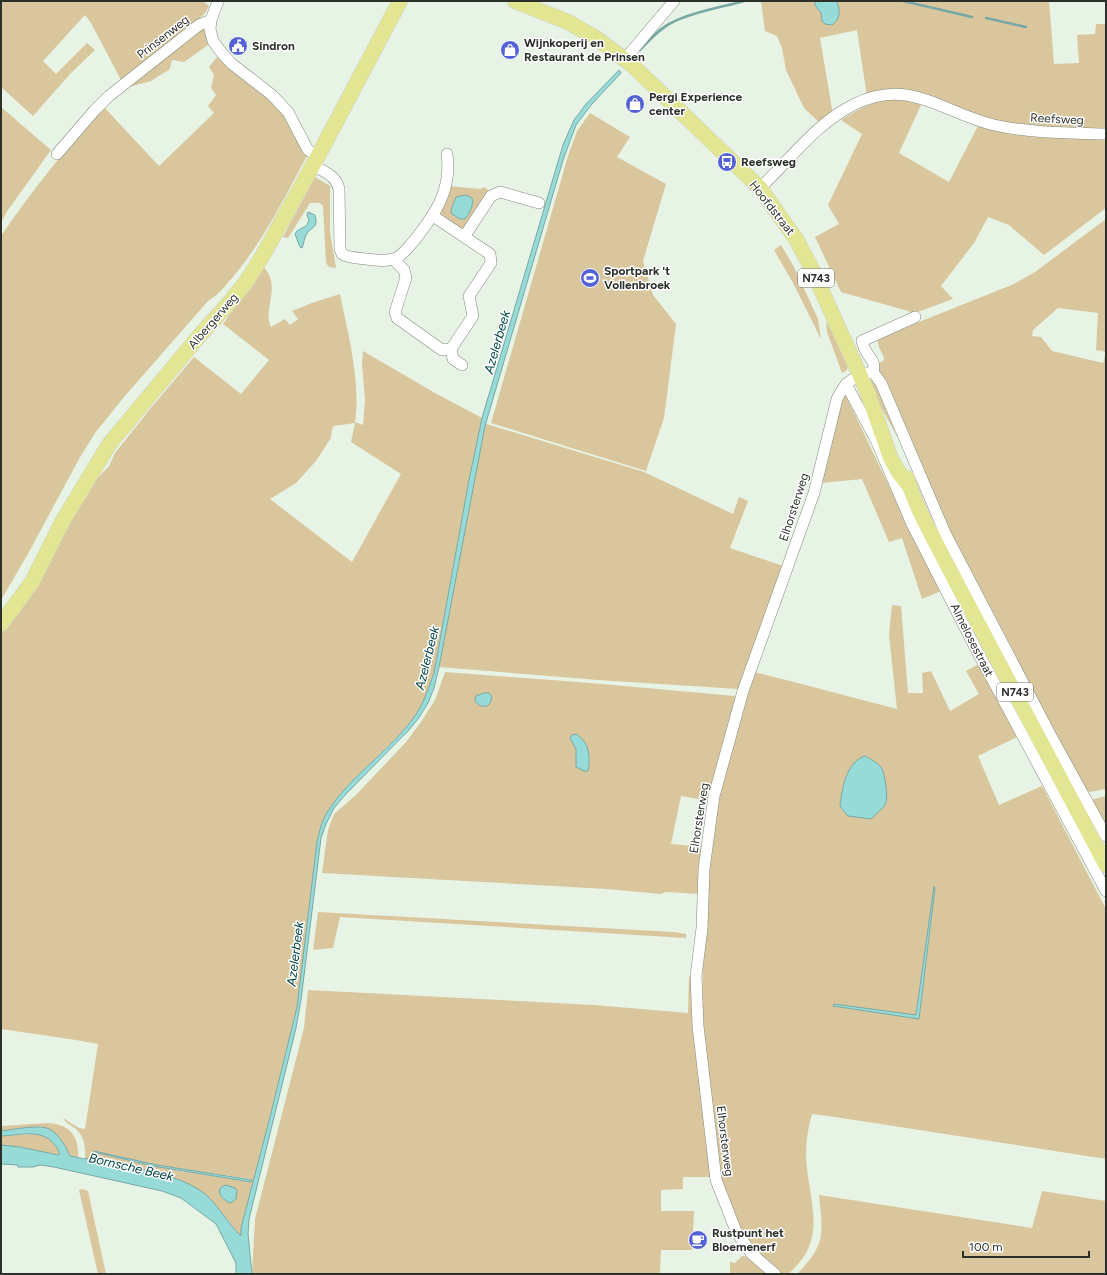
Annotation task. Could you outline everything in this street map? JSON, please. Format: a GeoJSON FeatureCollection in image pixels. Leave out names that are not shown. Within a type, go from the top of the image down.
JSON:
{"type":"FeatureCollection","features":[{"type":"Feature","properties":{"kind":"main road","name":"Albergerweg"},"geometry":{"type":"LineString","coordinates":[[1,624],[32,582],[62,522],[110,443],[246,282],[264,255],[316,161],[400,1]]}},
{"type":"Feature","properties":{"kind":"main road","name":"Hoofdstraat"},"geometry":{"type":"LineString","coordinates":[[515,1],[568,22],[596,38],[625,59],[760,188],[800,246],[867,374]]}},
{"type":"Feature","properties":{"kind":"main road","name":"Almelosestraat"},"geometry":{"type":"LineString","coordinates":[[867,374],[867,391],[891,459],[899,473],[910,487],[944,559],[1106,865]]}},
{"type":"Feature","properties":{"kind":"street"},"geometry":{"type":"LineString","coordinates":[[218,1],[211,20],[211,33],[213,41],[220,52],[232,64],[272,95],[288,112],[308,150],[316,161],[338,182],[340,249],[342,254],[350,258],[381,260],[393,259],[400,256],[433,216],[440,204],[444,192],[448,167],[447,154]]}},
{"type":"Feature","properties":{"kind":"street"},"geometry":{"type":"LineString","coordinates":[[625,59],[674,1]]}},
{"type":"Feature","properties":{"kind":"street","name":"Prinsenweg"},"geometry":{"type":"LineString","coordinates":[[57,154],[108,96],[199,25],[211,20]]}},
{"type":"Feature","properties":{"kind":"street","name":"Reefsweg"},"geometry":{"type":"LineString","coordinates":[[760,188],[815,131],[833,117],[859,102],[885,94],[905,94],[935,102],[972,118],[1000,126],[1028,130],[1106,134]]}},
{"type":"Feature","properties":{"kind":"street"},"geometry":{"type":"LineString","coordinates":[[464,237],[491,196],[500,192],[539,203]]}},
{"type":"Feature","properties":{"kind":"street"},"geometry":{"type":"LineString","coordinates":[[433,216],[490,254],[491,263],[469,296],[473,316],[451,349],[453,359],[462,365]]}},
{"type":"Feature","properties":{"kind":"street"},"geometry":{"type":"LineString","coordinates":[[393,259],[404,270],[406,278],[395,312],[397,318],[442,350],[451,349]]}},
{"type":"Feature","properties":{"kind":"street"},"geometry":{"type":"LineString","coordinates":[[915,317],[862,341],[866,352],[875,366],[867,374],[881,383],[945,533],[1052,738],[1106,836]]}},
{"type":"Feature","properties":{"kind":"street","name":"Elhorsterweg"},"geometry":{"type":"LineString","coordinates":[[775,1274],[752,1254],[736,1230],[716,1180],[698,1019],[696,976],[702,928],[704,869],[714,796],[743,691],[814,493],[833,411],[841,390],[846,384],[867,374]]}},
{"type":"Feature","properties":{"kind":"street","name":"Almelosestraat"},"geometry":{"type":"LineString","coordinates":[[846,384],[877,442],[912,524],[975,647],[1106,891]]}},
{"type":"Feature","properties":{"kind":"shaded area"},"geometry":{"type":"Polygon","coordinates":[[[1,1],[203,1],[209,6],[200,18],[121,80],[91,23],[85,15],[43,61],[56,74],[87,43],[95,50],[70,74],[33,116],[1,87],[1,1]]]}},
{"type":"Feature","properties":{"kind":"shaded area"},"geometry":{"type":"Polygon","coordinates":[[[761,1],[815,1],[815,5],[821,13],[822,18],[839,16],[837,1],[1049,1],[1054,64],[1079,63],[1077,35],[1095,34],[1096,24],[1106,24],[1106,132],[990,122],[935,100],[867,97],[857,30],[820,38],[833,115],[821,124],[804,108],[786,70],[782,48],[777,36],[765,31],[761,1]]]}},
{"type":"Feature","properties":{"kind":"shaded area"},"geometry":{"type":"Polygon","coordinates":[[[204,28],[208,45],[184,62],[172,60],[170,69],[151,81],[125,88],[204,28]]]}},
{"type":"Feature","properties":{"kind":"shaded area"},"geometry":{"type":"Polygon","coordinates":[[[217,57],[279,108],[290,124],[307,156],[254,250],[221,291],[208,301],[124,397],[95,433],[1,600],[1,236],[50,170],[103,106],[159,166],[214,113],[208,106],[216,95],[211,88],[214,75],[209,67],[217,57]]]}},
{"type":"Feature","properties":{"kind":"shaded area"},"geometry":{"type":"Polygon","coordinates":[[[898,98],[921,105],[899,153],[949,182],[978,126],[1009,134],[1025,136],[1106,139],[1106,208],[1044,255],[1009,225],[988,217],[974,243],[941,286],[953,299],[915,313],[841,292],[815,237],[839,224],[828,205],[862,134],[841,120],[861,108],[875,102],[898,98]]]}},
{"type":"Feature","properties":{"kind":"shaded area"},"geometry":{"type":"Polygon","coordinates":[[[1,107],[51,150],[1,222],[1,107]]]}},
{"type":"Feature","properties":{"kind":"shaded area","name":"Sportpark 't Vollenbroek"},"geometry":{"type":"Polygon","coordinates":[[[590,113],[630,137],[617,157],[666,184],[643,261],[653,295],[676,324],[664,418],[646,471],[491,423],[568,156],[577,131],[590,113]]]}},
{"type":"Feature","properties":{"kind":"shaded area"},"geometry":{"type":"Polygon","coordinates":[[[315,177],[330,186],[330,232],[336,268],[329,267],[326,263],[323,206],[320,203],[310,203],[288,238],[283,237],[315,177]]]}},
{"type":"Feature","properties":{"kind":"shaded area"},"geometry":{"type":"Polygon","coordinates":[[[449,186],[480,189],[484,187],[491,192],[466,228],[462,229],[441,216],[449,186]],[[456,197],[451,210],[465,218],[473,204],[456,197]]]}},
{"type":"Feature","properties":{"kind":"shaded area"},"geometry":{"type":"Polygon","coordinates":[[[1106,219],[1106,352],[1106,789],[1090,792],[1086,790],[990,613],[938,506],[875,366],[884,360],[878,344],[879,338],[1014,284],[1035,272],[1106,219]],[[1058,308],[1033,330],[1032,336],[1041,337],[1052,351],[1103,363],[1106,352],[1096,350],[1098,313],[1058,308]]]}},
{"type":"Feature","properties":{"kind":"shaded area"},"geometry":{"type":"Polygon","coordinates":[[[781,245],[794,267],[818,319],[821,339],[793,283],[774,250],[781,245]]]}},
{"type":"Feature","properties":{"kind":"shaded area"},"geometry":{"type":"Polygon","coordinates":[[[264,267],[269,275],[272,290],[269,313],[271,327],[285,319],[290,325],[298,319],[292,311],[340,294],[355,374],[355,422],[363,425],[365,400],[362,364],[363,351],[435,393],[482,418],[469,480],[434,673],[426,697],[412,720],[399,735],[342,792],[321,825],[297,1007],[241,1228],[241,1237],[215,1204],[204,1194],[113,1164],[90,1158],[85,1159],[85,1147],[81,1135],[63,1118],[79,1128],[85,1129],[98,1044],[1,1029],[1,633],[27,599],[83,494],[109,466],[115,453],[194,357],[241,394],[269,360],[223,324],[264,267]],[[355,423],[334,426],[331,438],[316,461],[296,483],[270,499],[352,562],[401,474],[351,442],[355,423]],[[94,1151],[179,1171],[251,1181],[251,1179],[157,1165],[94,1151]]]}},
{"type":"Feature","properties":{"kind":"shaded area"},"geometry":{"type":"Polygon","coordinates":[[[826,321],[849,364],[847,370],[842,373],[827,332],[826,321]]]}},
{"type":"Feature","properties":{"kind":"shaded area"},"geometry":{"type":"Polygon","coordinates":[[[871,380],[874,380],[897,436],[869,386],[871,380]]]}},
{"type":"Feature","properties":{"kind":"shaded area"},"geometry":{"type":"Polygon","coordinates":[[[843,390],[941,591],[922,599],[902,538],[889,542],[862,479],[821,483],[843,390]]]}},
{"type":"Feature","properties":{"kind":"shaded area"},"geometry":{"type":"Polygon","coordinates":[[[483,423],[644,472],[733,514],[739,497],[748,501],[730,548],[786,567],[738,689],[598,680],[439,667],[483,423]]]}},
{"type":"Feature","properties":{"kind":"shaded area"},"geometry":{"type":"Polygon","coordinates":[[[892,605],[901,606],[908,693],[923,693],[922,673],[931,671],[950,711],[979,694],[966,671],[979,664],[1017,737],[978,756],[999,805],[1042,786],[1106,909],[1106,1159],[812,1114],[806,1144],[806,1154],[814,1218],[813,1232],[809,1247],[801,1260],[788,1274],[782,1274],[756,1254],[740,1229],[720,1172],[703,1023],[702,995],[706,913],[719,796],[730,746],[754,672],[897,709],[889,635],[892,605]],[[935,887],[916,1015],[834,1004],[833,1006],[919,1019],[935,887]]]}},
{"type":"Feature","properties":{"kind":"shaded area"},"geometry":{"type":"Polygon","coordinates":[[[445,672],[735,696],[736,698],[718,762],[710,801],[681,796],[671,844],[704,847],[701,894],[665,892],[661,894],[606,889],[322,873],[328,830],[334,814],[356,795],[406,742],[435,700],[445,672]],[[578,736],[570,738],[576,749],[576,761],[590,762],[587,748],[578,736]]]}},
{"type":"Feature","properties":{"kind":"shaded area"},"geometry":{"type":"Polygon","coordinates":[[[1106,796],[1106,830],[1091,800],[1106,796]]]}},
{"type":"Feature","properties":{"kind":"shaded area"},"geometry":{"type":"Polygon","coordinates":[[[318,912],[673,932],[686,934],[686,938],[340,917],[333,948],[313,950],[318,912]]]}},
{"type":"Feature","properties":{"kind":"shaded area"},"geometry":{"type":"Polygon","coordinates":[[[689,976],[694,978],[713,1177],[683,1177],[683,1189],[661,1190],[661,1211],[694,1211],[692,1250],[661,1250],[660,1274],[252,1274],[255,1219],[304,1028],[308,990],[594,1005],[688,1013],[689,976]]]}},
{"type":"Feature","properties":{"kind":"shaded area"},"geometry":{"type":"Polygon","coordinates":[[[49,1123],[63,1126],[72,1133],[77,1144],[78,1157],[70,1156],[55,1135],[42,1127],[1,1131],[1,1126],[49,1123]]]}},
{"type":"Feature","properties":{"kind":"shaded area"},"geometry":{"type":"Polygon","coordinates":[[[39,1134],[51,1141],[59,1152],[59,1155],[20,1147],[1,1145],[1,1136],[39,1134]]]}},
{"type":"Feature","properties":{"kind":"shaded area"},"geometry":{"type":"Polygon","coordinates":[[[82,1189],[88,1191],[106,1274],[98,1274],[79,1190],[82,1189]]]}},
{"type":"Feature","properties":{"kind":"shaded area"},"geometry":{"type":"Polygon","coordinates":[[[1042,1191],[1106,1201],[1106,1274],[797,1274],[813,1255],[818,1246],[821,1230],[819,1195],[1032,1228],[1042,1191]]]}},
{"type":"Feature","properties":{"kind":"shaded area"},"geometry":{"type":"Polygon","coordinates":[[[742,1256],[750,1257],[770,1274],[730,1274],[730,1262],[735,1263],[742,1256]]]}},
{"type":"Feature","properties":{"kind":"water"},"geometry":{"type":"Polygon","coordinates":[[[815,1],[837,1],[839,14],[837,20],[832,25],[825,24],[822,21],[821,13],[815,5],[815,1]]]}},
{"type":"Feature","properties":{"kind":"water"},"geometry":{"type":"Polygon","coordinates":[[[619,70],[621,73],[592,104],[576,125],[563,160],[485,426],[434,688],[428,703],[408,731],[334,808],[321,838],[301,1000],[296,1028],[249,1219],[248,1234],[252,1274],[236,1274],[236,1263],[216,1224],[181,1198],[162,1191],[54,1167],[40,1165],[33,1167],[18,1167],[18,1165],[1,1164],[1,1145],[20,1147],[58,1155],[60,1154],[55,1145],[49,1139],[42,1136],[27,1134],[1,1136],[1,1131],[34,1127],[47,1128],[60,1138],[70,1156],[85,1159],[90,1158],[150,1171],[180,1180],[205,1194],[241,1236],[241,1228],[297,1007],[317,842],[321,826],[324,818],[336,799],[409,724],[421,706],[426,694],[434,673],[469,480],[482,418],[563,145],[574,120],[586,104],[619,70]]]}},
{"type":"Feature","properties":{"kind":"water"},"geometry":{"type":"Polygon","coordinates":[[[466,195],[472,198],[472,206],[465,219],[460,219],[452,214],[451,210],[456,197],[466,195]]]}},
{"type":"Feature","properties":{"kind":"water"},"geometry":{"type":"Polygon","coordinates":[[[308,212],[315,215],[316,223],[306,235],[302,248],[300,247],[295,234],[307,225],[309,220],[307,215],[308,212]]]}},
{"type":"Feature","properties":{"kind":"water"},"geometry":{"type":"Polygon","coordinates":[[[489,693],[492,697],[487,706],[480,706],[475,701],[476,696],[489,693]]]}},
{"type":"Feature","properties":{"kind":"water"},"geometry":{"type":"Polygon","coordinates":[[[577,734],[587,746],[589,759],[588,771],[584,771],[576,767],[576,749],[570,738],[572,735],[577,734]]]}},
{"type":"Feature","properties":{"kind":"water"},"geometry":{"type":"Polygon","coordinates":[[[865,756],[877,763],[882,769],[887,800],[881,810],[871,819],[848,816],[840,806],[844,784],[849,770],[853,764],[865,756]]]}},
{"type":"Feature","properties":{"kind":"water"},"geometry":{"type":"Polygon","coordinates":[[[934,886],[935,888],[919,1019],[833,1006],[834,1004],[916,1015],[934,886]]]}},
{"type":"Feature","properties":{"kind":"water"},"geometry":{"type":"Polygon","coordinates":[[[94,1151],[157,1165],[252,1180],[251,1182],[153,1166],[94,1151]]]}},
{"type":"Feature","properties":{"kind":"water"},"geometry":{"type":"Polygon","coordinates":[[[226,1185],[235,1188],[237,1191],[236,1199],[231,1203],[222,1197],[219,1191],[226,1185]]]}},
{"type":"Feature","properties":{"kind":"waterway","name":"Azelerbeek"},"geometry":{"type":"LineString","coordinates":[[640,50],[659,31],[681,18],[744,1]]}},
{"type":"Feature","properties":{"kind":"waterway"},"geometry":{"type":"LineString","coordinates":[[903,1],[972,17]]}},
{"type":"Feature","properties":{"kind":"waterway"},"geometry":{"type":"LineString","coordinates":[[986,18],[1026,27]]}},
{"type":"Feature","properties":{"kind":"place","name":"Sindron"},"geometry":{"type":"Point","coordinates":[238,46]}},
{"type":"Feature","properties":{"kind":"place","name":"Wijnkoperij en Restaurant de Prinsen"},"geometry":{"type":"Point","coordinates":[510,50]}},
{"type":"Feature","properties":{"kind":"place","name":"Pergi Experience center"},"geometry":{"type":"Point","coordinates":[635,104]}},
{"type":"Feature","properties":{"kind":"place","name":"Reefsweg"},"geometry":{"type":"Point","coordinates":[727,162]}},
{"type":"Feature","properties":{"kind":"place","name":"Sportpark 't Vollenbroek"},"geometry":{"type":"Point","coordinates":[590,278]}},
{"type":"Feature","properties":{"kind":"place","name":"Rustpunt het Bloemenerf"},"geometry":{"type":"Point","coordinates":[698,1240]}},
{"type":"Feature","properties":{"kind":"water label","name":"Bornsche Beek"},"geometry":{"type":"Point","coordinates":[131,1167]}}]}
